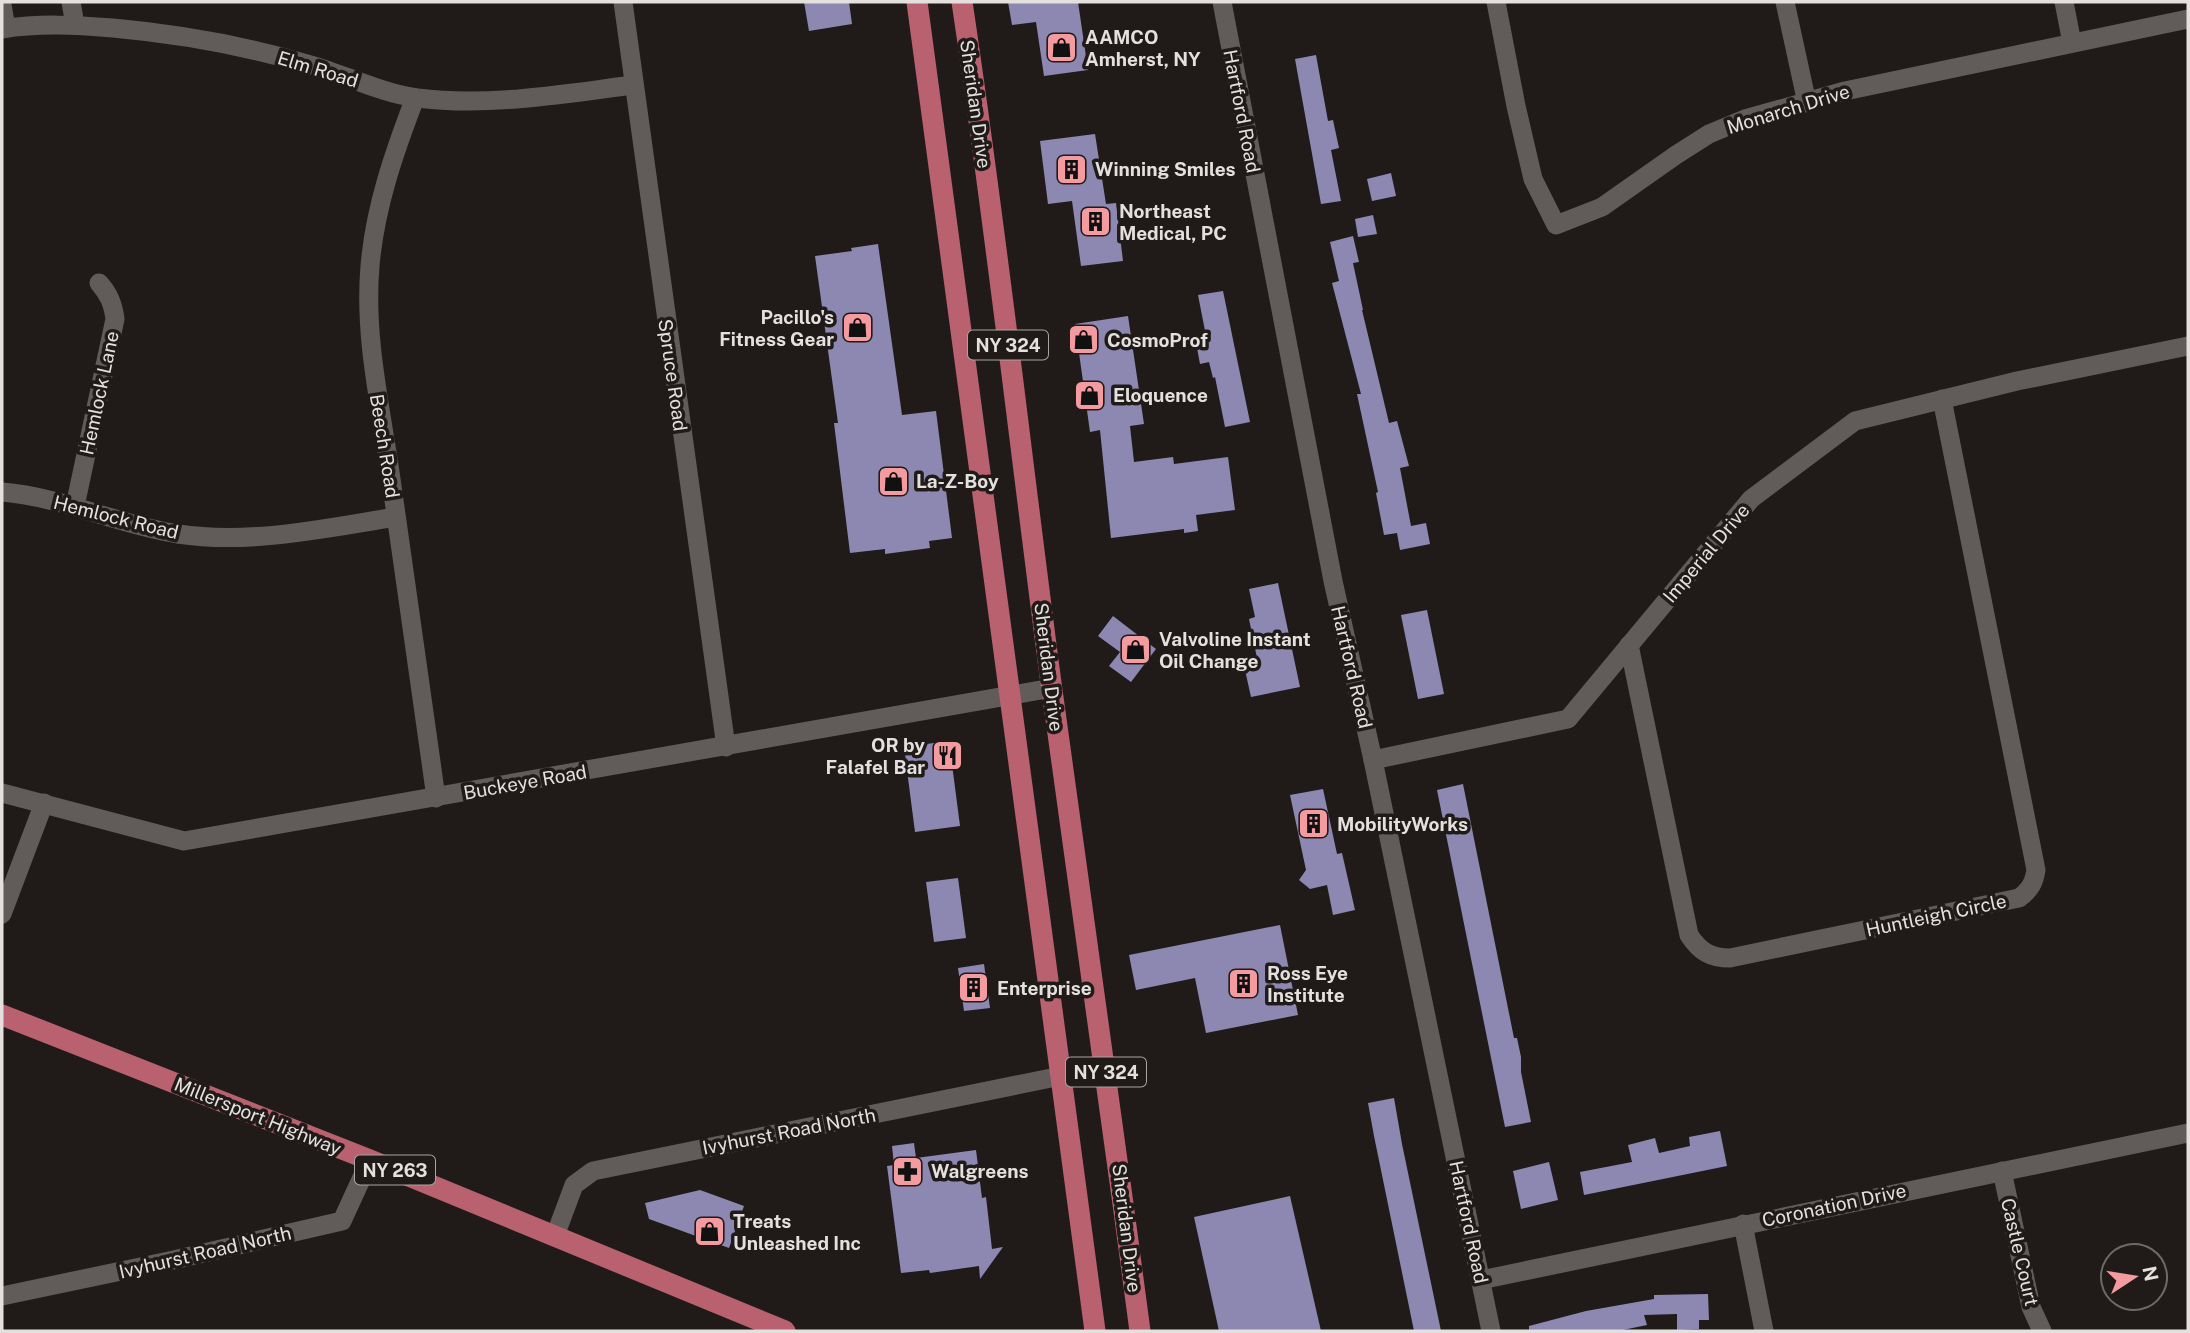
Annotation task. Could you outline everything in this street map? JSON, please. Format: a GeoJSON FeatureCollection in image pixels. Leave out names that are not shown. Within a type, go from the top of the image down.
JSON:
{"type":"FeatureCollection","features":[{"type":"Feature","properties":{"kind":"main road","name":"NY 324"},"geometry":{"type":"LineString","coordinates":[[917,2],[1095,1331]]}},
{"type":"Feature","properties":{"kind":"main road","name":"Sheridan Drive"},"geometry":{"type":"LineString","coordinates":[[962,2],[1140,1331]]}},
{"type":"Feature","properties":{"kind":"main road","name":"Millersport Highway"},"geometry":{"type":"LineString","coordinates":[[2,1015],[370,1160],[785,1331]]}},
{"type":"Feature","properties":{"kind":"street"},"geometry":{"type":"LineString","coordinates":[[71,2],[75,25]]}},
{"type":"Feature","properties":{"kind":"street","name":"Spruce Road"},"geometry":{"type":"LineString","coordinates":[[623,2],[726,747]]}},
{"type":"Feature","properties":{"kind":"street","name":"Hartford Road"},"geometry":{"type":"LineString","coordinates":[[1222,2],[1333,581],[1373,760],[1491,1331]]}},
{"type":"Feature","properties":{"kind":"street","name":"Monarch Drive"},"geometry":{"type":"LineString","coordinates":[[1496,2],[1533,179],[1556,225],[1602,206],[1709,134],[1745,119],[1858,88],[2188,19]]}},
{"type":"Feature","properties":{"kind":"street"},"geometry":{"type":"LineString","coordinates":[[1785,2],[1807,103]]}},
{"type":"Feature","properties":{"kind":"street"},"geometry":{"type":"LineString","coordinates":[[2064,2],[2072,43]]}},
{"type":"Feature","properties":{"kind":"street"},"geometry":{"type":"LineString","coordinates":[[2,5],[4,28]]}},
{"type":"Feature","properties":{"kind":"street","name":"Elm Road"},"geometry":{"type":"LineString","coordinates":[[4,28],[75,25],[166,33],[229,44],[302,62],[415,98],[472,102],[511,101],[634,85]]}},
{"type":"Feature","properties":{"kind":"street","name":"Beech Road"},"geometry":{"type":"LineString","coordinates":[[415,98],[377,211],[368,289],[368,320],[436,798]]}},
{"type":"Feature","properties":{"kind":"street","name":"Hemlock Lane"},"geometry":{"type":"LineString","coordinates":[[75,506],[115,318],[108,293],[100,283]]}},
{"type":"Feature","properties":{"kind":"street","name":"Imperial Drive"},"geometry":{"type":"LineString","coordinates":[[1373,760],[1569,719],[1751,499],[1855,421],[2017,381],[2188,346]]}},
{"type":"Feature","properties":{"kind":"street","name":"Huntleigh Circle"},"geometry":{"type":"LineString","coordinates":[[1629,645],[1689,935],[1696,946],[1706,954],[1730,958],[2019,898],[2029,890],[2036,870],[1942,399]]}},
{"type":"Feature","properties":{"kind":"street","name":"Hemlock Road"},"geometry":{"type":"LineString","coordinates":[[2,492],[75,506],[147,528],[180,534],[226,537],[274,536],[396,517]]}},
{"type":"Feature","properties":{"kind":"street","name":"Buckeye Road"},"geometry":{"type":"LineString","coordinates":[[2,793],[184,841],[1052,688]]}},
{"type":"Feature","properties":{"kind":"street"},"geometry":{"type":"LineString","coordinates":[[2,914],[44,803]]}},
{"type":"Feature","properties":{"kind":"street","name":"Ivyhurst Road North"},"geometry":{"type":"LineString","coordinates":[[555,1236],[574,1185],[593,1171],[1061,1076]]}},
{"type":"Feature","properties":{"kind":"street","name":"Coronation Drive"},"geometry":{"type":"LineString","coordinates":[[1481,1280],[2188,1133]]}},
{"type":"Feature","properties":{"kind":"street","name":"Ivyhurst Road North"},"geometry":{"type":"LineString","coordinates":[[2,1296],[342,1221],[370,1160]]}},
{"type":"Feature","properties":{"kind":"street","name":"Castle Court"},"geometry":{"type":"LineString","coordinates":[[2002,1171],[2031,1307],[2042,1331]]}},
{"type":"Feature","properties":{"kind":"street"},"geometry":{"type":"LineString","coordinates":[[1743,1224],[1764,1331]]}},
{"type":"Feature","properties":{"kind":"building"},"geometry":{"type":"Polygon","coordinates":[[[804,2],[849,2],[852,24],[809,31],[804,2]]]}},
{"type":"Feature","properties":{"kind":"building","name":"AAMCO Amherst, NY"},"geometry":{"type":"Polygon","coordinates":[[[1008,2],[1078,2],[1088,70],[1044,76],[1036,22],[1012,25],[1008,2]]]}},
{"type":"Feature","properties":{"kind":"building"},"geometry":{"type":"Polygon","coordinates":[[[1316,55],[1328,121],[1333,120],[1339,148],[1331,150],[1341,201],[1321,204],[1295,59],[1316,55]]]}},
{"type":"Feature","properties":{"kind":"building"},"geometry":{"type":"Polygon","coordinates":[[[1095,134],[1106,204],[1116,203],[1123,261],[1081,266],[1072,201],[1048,204],[1040,141],[1095,134]]]}},
{"type":"Feature","properties":{"kind":"building"},"geometry":{"type":"Polygon","coordinates":[[[1391,173],[1396,196],[1372,201],[1367,179],[1391,173]]]}},
{"type":"Feature","properties":{"kind":"building"},"geometry":{"type":"Polygon","coordinates":[[[1373,215],[1377,234],[1358,237],[1355,219],[1373,215]]]}},
{"type":"Feature","properties":{"kind":"building"},"geometry":{"type":"Polygon","coordinates":[[[1353,236],[1359,262],[1353,263],[1362,310],[1389,423],[1397,421],[1409,466],[1400,468],[1411,526],[1426,523],[1430,544],[1400,550],[1397,533],[1384,535],[1376,493],[1378,492],[1357,394],[1361,394],[1332,283],[1339,281],[1330,242],[1353,236]]]}},
{"type":"Feature","properties":{"kind":"building"},"geometry":{"type":"Polygon","coordinates":[[[878,244],[902,415],[936,411],[952,538],[929,541],[930,548],[885,554],[885,549],[850,553],[834,423],[838,423],[815,256],[878,244]]]}},
{"type":"Feature","properties":{"kind":"building"},"geometry":{"type":"Polygon","coordinates":[[[1223,291],[1250,422],[1225,427],[1215,377],[1213,378],[1209,362],[1200,364],[1197,348],[1208,346],[1198,295],[1223,291]]]}},
{"type":"Feature","properties":{"kind":"building"},"geometry":{"type":"Polygon","coordinates":[[[1128,316],[1144,424],[1130,426],[1134,462],[1173,457],[1174,464],[1228,457],[1235,510],[1196,515],[1198,531],[1184,533],[1184,529],[1111,538],[1100,430],[1090,432],[1075,324],[1128,316]]]}},
{"type":"Feature","properties":{"kind":"building"},"geometry":{"type":"Polygon","coordinates":[[[1278,583],[1300,687],[1251,697],[1243,661],[1257,658],[1249,619],[1255,617],[1249,589],[1278,583]]]}},
{"type":"Feature","properties":{"kind":"building"},"geometry":{"type":"Polygon","coordinates":[[[1427,610],[1444,694],[1418,699],[1401,615],[1427,610]]]}},
{"type":"Feature","properties":{"kind":"building","name":"Valvoline Instant Oil Change"},"geometry":{"type":"Polygon","coordinates":[[[1113,616],[1156,649],[1131,682],[1109,666],[1120,652],[1098,636],[1113,616]]]}},
{"type":"Feature","properties":{"kind":"building"},"geometry":{"type":"Polygon","coordinates":[[[949,741],[960,826],[915,832],[904,747],[949,741]]]}},
{"type":"Feature","properties":{"kind":"building"},"geometry":{"type":"Polygon","coordinates":[[[1463,784],[1514,1038],[1517,1038],[1521,1057],[1521,1072],[1531,1122],[1505,1127],[1437,790],[1463,784]]]}},
{"type":"Feature","properties":{"kind":"building","name":"MobilityWorks"},"geometry":{"type":"Polygon","coordinates":[[[1323,789],[1337,854],[1342,853],[1355,910],[1333,915],[1327,885],[1310,889],[1299,880],[1306,870],[1290,795],[1323,789]]]}},
{"type":"Feature","properties":{"kind":"building"},"geometry":{"type":"Polygon","coordinates":[[[958,878],[966,938],[934,942],[926,882],[958,878]]]}},
{"type":"Feature","properties":{"kind":"building","name":"Ross Eye Institute"},"geometry":{"type":"Polygon","coordinates":[[[1280,925],[1298,1015],[1206,1033],[1195,978],[1136,990],[1129,955],[1280,925]]]}},
{"type":"Feature","properties":{"kind":"building","name":"Enterprise"},"geometry":{"type":"Polygon","coordinates":[[[984,964],[990,1008],[964,1011],[958,968],[984,964]]]}},
{"type":"Feature","properties":{"kind":"building"},"geometry":{"type":"Polygon","coordinates":[[[1394,1098],[1441,1331],[1414,1331],[1374,1136],[1368,1103],[1394,1098]]]}},
{"type":"Feature","properties":{"kind":"building"},"geometry":{"type":"Polygon","coordinates":[[[1720,1131],[1727,1166],[1584,1195],[1580,1172],[1632,1162],[1628,1145],[1655,1138],[1659,1153],[1690,1146],[1689,1137],[1720,1131]]]}},
{"type":"Feature","properties":{"kind":"building","name":"Walgreens"},"geometry":{"type":"Polygon","coordinates":[[[914,1143],[916,1158],[976,1150],[982,1198],[986,1197],[992,1249],[1003,1247],[980,1279],[979,1266],[930,1273],[929,1270],[901,1273],[887,1166],[894,1165],[892,1146],[914,1143]]]}},
{"type":"Feature","properties":{"kind":"building"},"geometry":{"type":"Polygon","coordinates":[[[1549,1162],[1558,1200],[1521,1209],[1513,1171],[1549,1162]]]}},
{"type":"Feature","properties":{"kind":"building","name":"Treats Unleashed Inc"},"geometry":{"type":"Polygon","coordinates":[[[700,1190],[744,1206],[729,1248],[649,1219],[645,1203],[700,1190]]]}},
{"type":"Feature","properties":{"kind":"building"},"geometry":{"type":"Polygon","coordinates":[[[1290,1196],[1321,1331],[1219,1331],[1194,1217],[1290,1196]]]}},
{"type":"Feature","properties":{"kind":"building"},"geometry":{"type":"Polygon","coordinates":[[[1708,1294],[1709,1320],[1699,1320],[1699,1329],[1677,1330],[1677,1314],[1644,1315],[1647,1325],[1618,1331],[1529,1331],[1529,1326],[1586,1311],[1654,1299],[1654,1295],[1708,1294]]]}},
{"type":"Feature","properties":{"kind":"place","name":"AAMCO Amherst, NY"},"geometry":{"type":"Point","coordinates":[1062,48]}},
{"type":"Feature","properties":{"kind":"place","name":"Winning Smiles"},"geometry":{"type":"Point","coordinates":[1072,169]}},
{"type":"Feature","properties":{"kind":"place","name":"Northeast Medical, PC"},"geometry":{"type":"Point","coordinates":[1096,222]}},
{"type":"Feature","properties":{"kind":"place","name":"Pacillo's Fitness Gear"},"geometry":{"type":"Point","coordinates":[857,328]}},
{"type":"Feature","properties":{"kind":"place","name":"CosmoProf"},"geometry":{"type":"Point","coordinates":[1084,340]}},
{"type":"Feature","properties":{"kind":"place","name":"Eloquence"},"geometry":{"type":"Point","coordinates":[1090,395]}},
{"type":"Feature","properties":{"kind":"place","name":"La-Z-Boy"},"geometry":{"type":"Point","coordinates":[893,481]}},
{"type":"Feature","properties":{"kind":"place","name":"Valvoline Instant Oil Change"},"geometry":{"type":"Point","coordinates":[1136,650]}},
{"type":"Feature","properties":{"kind":"place","name":"OR by Falafel Bar"},"geometry":{"type":"Point","coordinates":[948,756]}},
{"type":"Feature","properties":{"kind":"place","name":"MobilityWorks"},"geometry":{"type":"Point","coordinates":[1314,824]}},
{"type":"Feature","properties":{"kind":"place","name":"Ross Eye Institute"},"geometry":{"type":"Point","coordinates":[1244,984]}},
{"type":"Feature","properties":{"kind":"place","name":"Enterprise"},"geometry":{"type":"Point","coordinates":[974,988]}},
{"type":"Feature","properties":{"kind":"place","name":"Walgreens"},"geometry":{"type":"Point","coordinates":[908,1171]}},
{"type":"Feature","properties":{"kind":"place","name":"Treats Unleashed Inc"},"geometry":{"type":"Point","coordinates":[710,1232]}}]}
